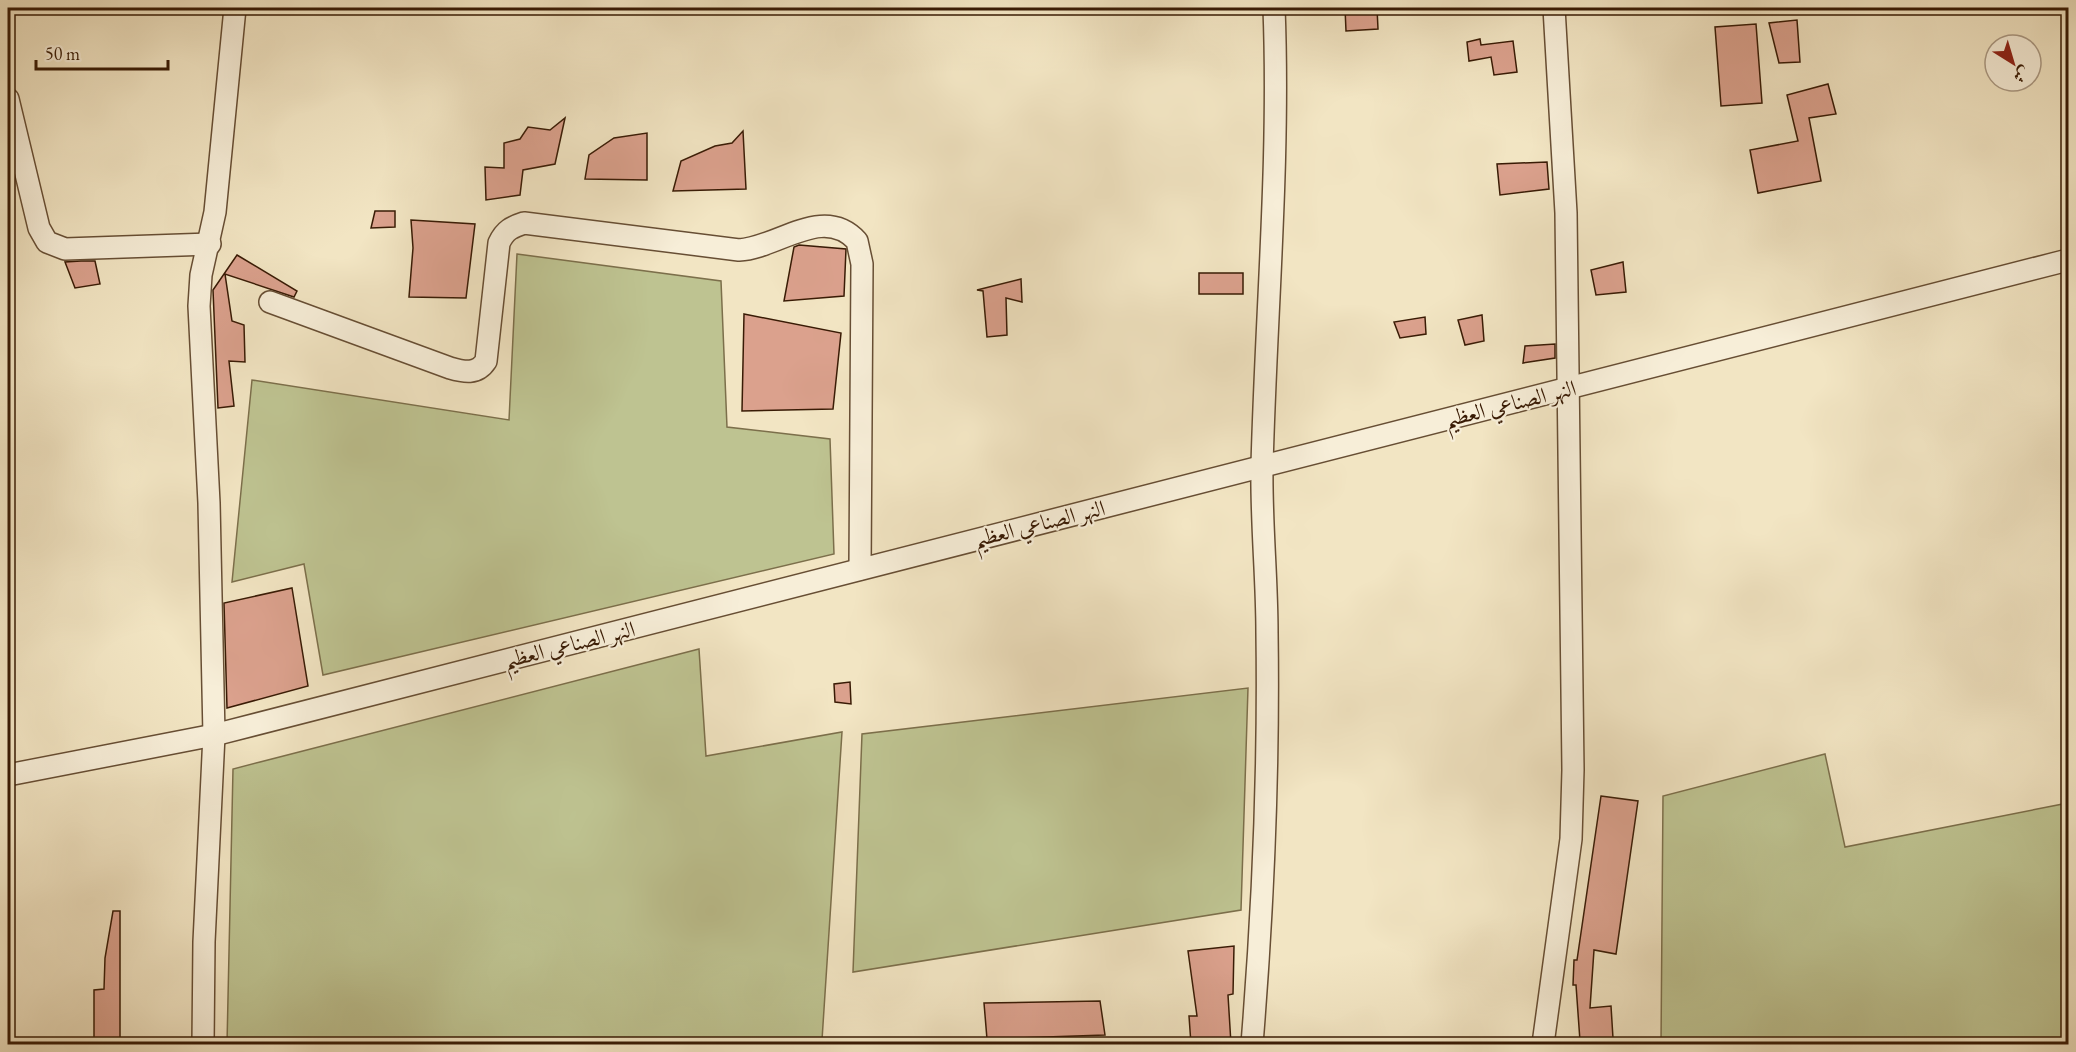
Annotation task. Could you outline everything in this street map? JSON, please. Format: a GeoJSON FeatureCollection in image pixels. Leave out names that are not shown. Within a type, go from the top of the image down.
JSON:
{"type":"FeatureCollection","features":[{"type":"Feature","properties":{"kind":"street"},"geometry":{"type":"LineString","coordinates":[[203,1044],[204,942],[214,735],[209,503],[199,306],[201,275],[210,244],[230,81],[235,8]]}},
{"type":"Feature","properties":{"kind":"street"},"geometry":{"type":"LineString","coordinates":[[1252,1044],[1264,828],[1268,632],[1262,524],[1262,466],[1273,207],[1276,59],[1274,8]]}},
{"type":"Feature","properties":{"kind":"street"},"geometry":{"type":"LineString","coordinates":[[1543,1044],[1571,839],[1573,782],[1570,388],[1566,213],[1554,8]]}},
{"type":"Feature","properties":{"kind":"street"},"geometry":{"type":"LineString","coordinates":[[8,99],[39,228],[47,242],[65,249],[210,244]]}},
{"type":"Feature","properties":{"kind":"street"},"geometry":{"type":"LineString","coordinates":[[270,302],[450,368],[473,372],[482,368],[486,361],[499,243],[504,233],[513,226],[525,223],[740,250],[764,246],[781,235],[807,227],[840,228],[857,241],[862,264],[860,569]]}},
{"type":"Feature","properties":{"kind":"street","name":"النهر الصناعي العظيم"},"geometry":{"type":"LineString","coordinates":[[8,775],[214,735],[2068,260]]}},
{"type":"Feature","properties":{"kind":"green space"},"geometry":{"type":"Polygon","coordinates":[[[517,254],[721,281],[727,427],[830,439],[834,554],[323,675],[304,564],[232,582],[252,380],[509,420],[517,254]]]}},
{"type":"Feature","properties":{"kind":"green space"},"geometry":{"type":"Polygon","coordinates":[[[699,649],[706,756],[842,732],[822,1040],[590,1042],[589,1044],[227,1044],[233,769],[699,649]]]}},
{"type":"Feature","properties":{"kind":"green space"},"geometry":{"type":"Polygon","coordinates":[[[1248,688],[1241,910],[853,972],[862,734],[1248,688]]]}},
{"type":"Feature","properties":{"kind":"green space"},"geometry":{"type":"Polygon","coordinates":[[[1825,754],[1845,847],[2068,803],[2068,1044],[1661,1044],[1663,796],[1825,754]]]}},
{"type":"Feature","properties":{"kind":"building"},"geometry":{"type":"Polygon","coordinates":[[[1345,8],[1377,8],[1378,29],[1346,31],[1345,8]]]}},
{"type":"Feature","properties":{"kind":"building"},"geometry":{"type":"Polygon","coordinates":[[[1797,20],[1800,62],[1779,63],[1769,23],[1797,20]]]}},
{"type":"Feature","properties":{"kind":"building"},"geometry":{"type":"Polygon","coordinates":[[[1756,24],[1762,103],[1721,106],[1715,27],[1756,24]]]}},
{"type":"Feature","properties":{"kind":"building"},"geometry":{"type":"Polygon","coordinates":[[[1480,39],[1481,45],[1513,41],[1517,72],[1494,75],[1491,57],[1469,61],[1467,42],[1480,39]]]}},
{"type":"Feature","properties":{"kind":"building"},"geometry":{"type":"Polygon","coordinates":[[[1828,84],[1836,114],[1809,118],[1821,181],[1758,193],[1750,150],[1798,141],[1787,95],[1828,84]]]}},
{"type":"Feature","properties":{"kind":"building"},"geometry":{"type":"Polygon","coordinates":[[[565,118],[555,164],[523,170],[520,195],[486,200],[485,167],[504,168],[504,143],[520,139],[528,127],[550,130],[565,118]]]}},
{"type":"Feature","properties":{"kind":"building"},"geometry":{"type":"Polygon","coordinates":[[[743,131],[746,189],[673,191],[681,161],[715,146],[732,143],[743,131]]]}},
{"type":"Feature","properties":{"kind":"building"},"geometry":{"type":"Polygon","coordinates":[[[647,133],[647,180],[585,179],[589,155],[614,138],[647,133]]]}},
{"type":"Feature","properties":{"kind":"building"},"geometry":{"type":"Polygon","coordinates":[[[1547,162],[1549,189],[1500,195],[1497,164],[1547,162]]]}},
{"type":"Feature","properties":{"kind":"building"},"geometry":{"type":"Polygon","coordinates":[[[375,211],[395,211],[395,227],[371,228],[375,211]]]}},
{"type":"Feature","properties":{"kind":"building"},"geometry":{"type":"Polygon","coordinates":[[[411,220],[475,224],[466,298],[409,297],[413,248],[411,220]]]}},
{"type":"Feature","properties":{"kind":"building"},"geometry":{"type":"Polygon","coordinates":[[[799,245],[846,249],[844,296],[784,301],[794,247],[799,245]]]}},
{"type":"Feature","properties":{"kind":"building"},"geometry":{"type":"Polygon","coordinates":[[[237,255],[297,291],[294,297],[225,274],[232,321],[244,325],[245,362],[229,361],[234,406],[218,408],[213,290],[237,255]]]}},
{"type":"Feature","properties":{"kind":"building"},"geometry":{"type":"Polygon","coordinates":[[[95,261],[100,284],[75,288],[65,262],[95,261]]]}},
{"type":"Feature","properties":{"kind":"building"},"geometry":{"type":"Polygon","coordinates":[[[1623,262],[1626,292],[1596,295],[1591,270],[1623,262]]]}},
{"type":"Feature","properties":{"kind":"building"},"geometry":{"type":"Polygon","coordinates":[[[1199,273],[1243,273],[1243,294],[1199,294],[1199,273]]]}},
{"type":"Feature","properties":{"kind":"building"},"geometry":{"type":"Polygon","coordinates":[[[1021,279],[1022,302],[1006,298],[1007,335],[987,337],[983,291],[977,290],[1021,279]]]}},
{"type":"Feature","properties":{"kind":"building"},"geometry":{"type":"Polygon","coordinates":[[[744,314],[841,333],[833,409],[742,411],[744,314]]]}},
{"type":"Feature","properties":{"kind":"building"},"geometry":{"type":"Polygon","coordinates":[[[1482,315],[1484,341],[1465,345],[1458,320],[1482,315]]]}},
{"type":"Feature","properties":{"kind":"building"},"geometry":{"type":"Polygon","coordinates":[[[1425,317],[1426,334],[1400,338],[1394,322],[1425,317]]]}},
{"type":"Feature","properties":{"kind":"building"},"geometry":{"type":"Polygon","coordinates":[[[1555,344],[1555,358],[1523,363],[1525,346],[1555,344]]]}},
{"type":"Feature","properties":{"kind":"building"},"geometry":{"type":"Polygon","coordinates":[[[292,588],[308,686],[227,708],[224,603],[292,588]]]}},
{"type":"Feature","properties":{"kind":"building"},"geometry":{"type":"Polygon","coordinates":[[[850,682],[851,704],[835,702],[834,684],[850,682]]]}},
{"type":"Feature","properties":{"kind":"building"},"geometry":{"type":"Polygon","coordinates":[[[1601,796],[1638,801],[1616,954],[1594,950],[1590,1008],[1611,1006],[1613,1038],[1580,1041],[1576,985],[1573,985],[1574,960],[1577,960],[1601,796]]]}},
{"type":"Feature","properties":{"kind":"building"},"geometry":{"type":"Polygon","coordinates":[[[113,911],[120,911],[120,1044],[94,1044],[94,990],[104,989],[105,958],[113,911]]]}},
{"type":"Feature","properties":{"kind":"building"},"geometry":{"type":"Polygon","coordinates":[[[1234,946],[1233,994],[1228,995],[1231,1044],[1191,1044],[1189,1016],[1197,1016],[1188,951],[1234,946]]]}},
{"type":"Feature","properties":{"kind":"building"},"geometry":{"type":"Polygon","coordinates":[[[1100,1001],[1105,1035],[987,1039],[984,1003],[1100,1001]]]}}]}
